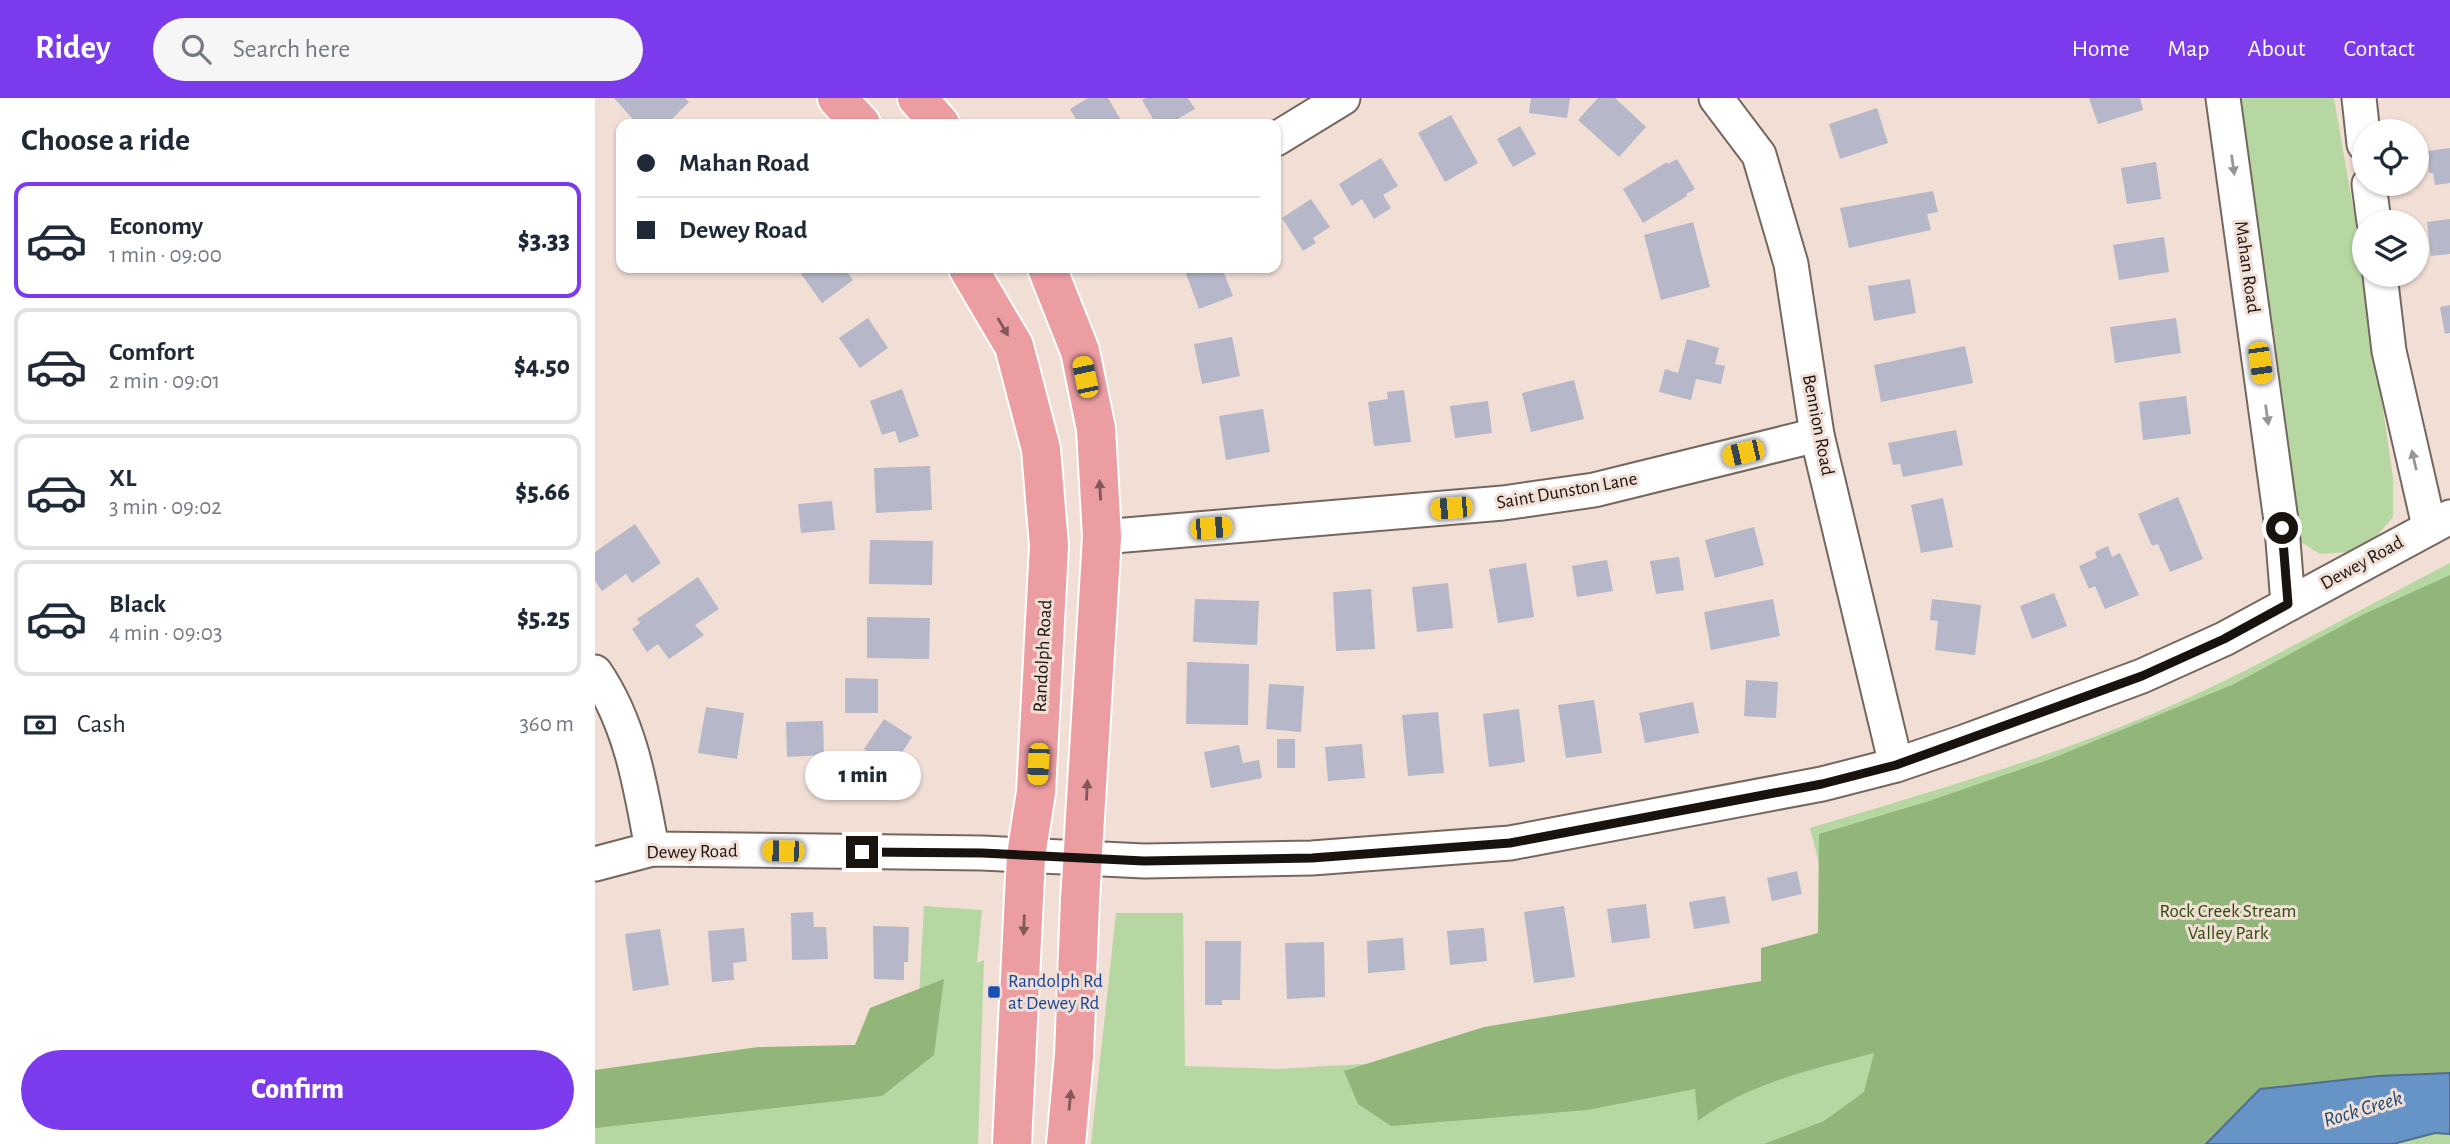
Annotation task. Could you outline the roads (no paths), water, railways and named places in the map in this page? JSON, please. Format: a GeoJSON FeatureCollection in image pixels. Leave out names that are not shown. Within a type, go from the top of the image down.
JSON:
{"type":"FeatureCollection","features":[{"type":"Feature","properties":{"kind":"main road"},"geometry":{"type":"LineString","coordinates":[[837,98],[856,119]]}},
{"type":"Feature","properties":{"kind":"main road"},"geometry":{"type":"LineString","coordinates":[[917,98],[936,119]]}},
{"type":"Feature","properties":{"kind":"main road","name":"Randolph Road"},"geometry":{"type":"LineString","coordinates":[[971,273],[1014,346],[1041,449],[1049,546],[1036,792],[1026,856],[1012,1144]]}},
{"type":"Feature","properties":{"kind":"main road"},"geometry":{"type":"LineString","coordinates":[[1054,273],[1080,351],[1096,429],[1102,537],[1074,1056],[1066,1144]]}},
{"type":"Feature","properties":{"kind":"street"},"geometry":{"type":"LineString","coordinates":[[1281,136],[1343,98]]}},
{"type":"Feature","properties":{"kind":"street","name":"Bennion Road"},"geometry":{"type":"LineString","coordinates":[[1716,98],[1759,155],[1791,264],[1817,435],[1896,765]]}},
{"type":"Feature","properties":{"kind":"street","name":"Mahan Road"},"geometry":{"type":"LineString","coordinates":[[2223,98],[2280,514],[2288,604]]}},
{"type":"Feature","properties":{"kind":"street"},"geometry":{"type":"LineString","coordinates":[[2359,98],[2361,119]]}},
{"type":"Feature","properties":{"kind":"street"},"geometry":{"type":"LineString","coordinates":[[2381,287],[2389,351],[2439,522]]}},
{"type":"Feature","properties":{"kind":"street","name":"Saint Dunston Lane"},"geometry":{"type":"LineString","coordinates":[[1102,537],[1503,503],[1594,490],[1817,435]]}},
{"type":"Feature","properties":{"kind":"street","name":"Dewey Road"},"geometry":{"type":"LineString","coordinates":[[595,864],[652,849],[974,853],[1144,861],[1312,858],[1510,843],[1822,784],[1896,765],[2142,676],[2224,639],[2439,522]]}},
{"type":"Feature","properties":{"kind":"street"},"geometry":{"type":"LineString","coordinates":[[595,672],[609,691],[638,767],[652,849]]}},
{"type":"Feature","properties":{"kind":"water","name":"Rock Creek"},"geometry":{"type":"Polygon","coordinates":[[[2450,1073],[2450,1134],[2435,1133],[2393,1144],[2206,1144],[2260,1089],[2378,1076],[2450,1073]]]}},
{"type":"Feature","properties":{"kind":"place","name":"Randolph Rd at Dewey Rd"},"geometry":{"type":"Point","coordinates":[994,992]}},
{"type":"Feature","properties":{"kind":"park label","name":"Rock Creek Stream Valley Park"},"geometry":{"type":"Point","coordinates":[2228,922]}}]}
